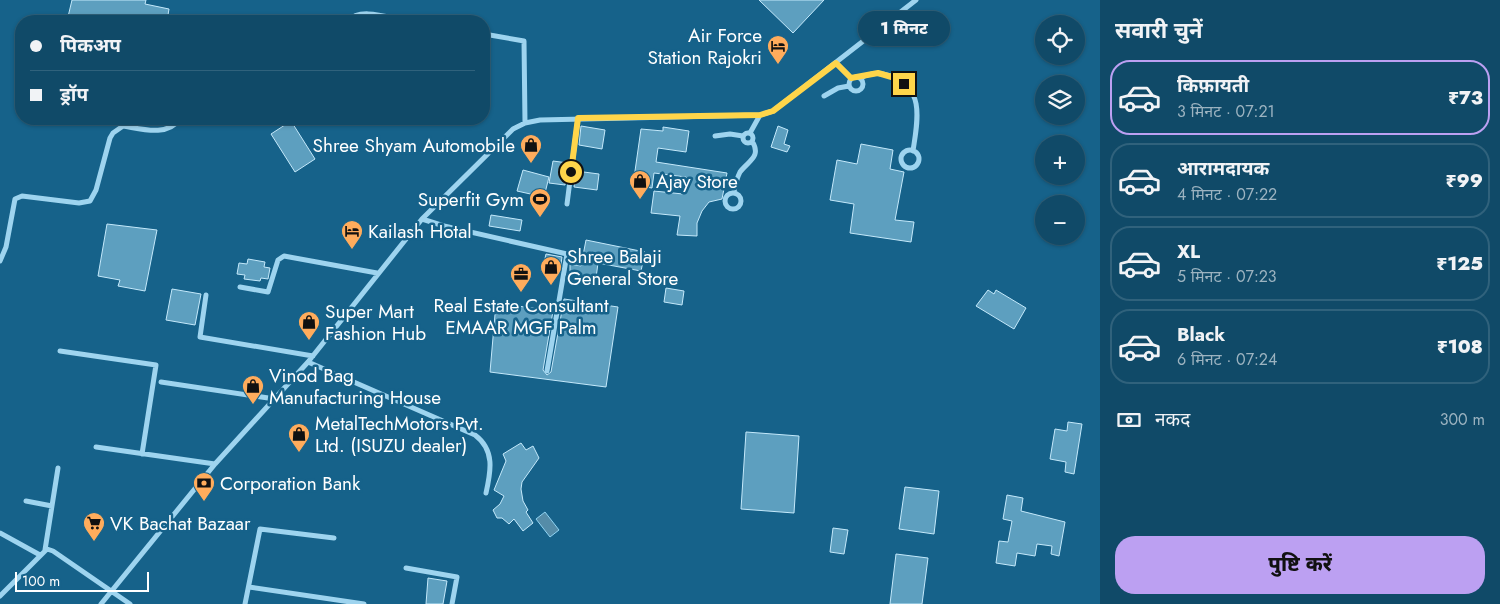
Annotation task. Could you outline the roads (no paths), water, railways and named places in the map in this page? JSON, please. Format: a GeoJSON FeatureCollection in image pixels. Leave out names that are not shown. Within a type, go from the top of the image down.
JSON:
{"type":"FeatureCollection","features":[{"type":"Feature","properties":{"kind":"street"},"geometry":{"type":"LineString","coordinates":[[101,604],[215,464],[308,362],[377,273],[422,219],[504,136],[525,123],[540,120],[760,115],[773,111],[916,0]]}},
{"type":"Feature","properties":{"kind":"street"},"geometry":{"type":"LineString","coordinates":[[355,15],[361,13],[373,15]]}},
{"type":"Feature","properties":{"kind":"street"},"geometry":{"type":"LineString","coordinates":[[490,35],[524,41],[525,123]]}},
{"type":"Feature","properties":{"kind":"street"},"geometry":{"type":"LineString","coordinates":[[836,63],[851,78]]}},
{"type":"Feature","properties":{"kind":"street"},"geometry":{"type":"LineString","coordinates":[[851,78],[856,76],[861,78],[872,73],[885,74],[904,84],[912,92],[918,110],[913,151]]}},
{"type":"Feature","properties":{"kind":"street"},"geometry":{"type":"LineString","coordinates":[[849,86],[851,78]]}},
{"type":"Feature","properties":{"kind":"street"},"geometry":{"type":"LineString","coordinates":[[849,86],[852,90],[859,90],[863,85],[861,78]]}},
{"type":"Feature","properties":{"kind":"street"},"geometry":{"type":"LineString","coordinates":[[824,96],[838,88],[849,86]]}},
{"type":"Feature","properties":{"kind":"street"},"geometry":{"type":"LineString","coordinates":[[715,136],[730,134],[743,136],[750,133],[760,115]]}},
{"type":"Feature","properties":{"kind":"street"},"geometry":{"type":"LineString","coordinates":[[567,204],[578,118]]}},
{"type":"Feature","properties":{"kind":"street"},"geometry":{"type":"LineString","coordinates":[[0,261],[6,247],[13,203],[18,196],[79,203],[90,201],[96,190],[110,138],[117,130],[123,126],[154,131],[165,130],[175,125]]}},
{"type":"Feature","properties":{"kind":"street"},"geometry":{"type":"LineString","coordinates":[[734,192],[740,173],[754,159],[756,150],[750,133]]}},
{"type":"Feature","properties":{"kind":"street"},"geometry":{"type":"LineString","coordinates":[[743,136],[746,143],[752,141]]}},
{"type":"Feature","properties":{"kind":"street"},"geometry":{"type":"LineString","coordinates":[[422,219],[444,226],[568,254],[547,371]]}},
{"type":"Feature","properties":{"kind":"street"},"geometry":{"type":"LineString","coordinates":[[240,288],[268,292],[271,290],[278,260],[284,256],[377,273]]}},
{"type":"Feature","properties":{"kind":"street"},"geometry":{"type":"LineString","coordinates":[[206,295],[200,337],[312,356]]}},
{"type":"Feature","properties":{"kind":"street"},"geometry":{"type":"LineString","coordinates":[[60,351],[156,366],[142,454]]}},
{"type":"Feature","properties":{"kind":"street"},"geometry":{"type":"LineString","coordinates":[[308,362],[480,439],[491,458],[486,493]]}},
{"type":"Feature","properties":{"kind":"street"},"geometry":{"type":"LineString","coordinates":[[161,382],[276,399]]}},
{"type":"Feature","properties":{"kind":"street"},"geometry":{"type":"LineString","coordinates":[[96,447],[215,464]]}},
{"type":"Feature","properties":{"kind":"street"},"geometry":{"type":"LineString","coordinates":[[0,596],[45,550],[58,468]]}},
{"type":"Feature","properties":{"kind":"street"},"geometry":{"type":"LineString","coordinates":[[26,501],[52,506]]}},
{"type":"Feature","properties":{"kind":"street"},"geometry":{"type":"LineString","coordinates":[[245,604],[260,529],[334,538]]}},
{"type":"Feature","properties":{"kind":"street"},"geometry":{"type":"LineString","coordinates":[[0,532],[40,555]]}},
{"type":"Feature","properties":{"kind":"street"},"geometry":{"type":"LineString","coordinates":[[45,550],[50,549],[130,604]]}},
{"type":"Feature","properties":{"kind":"street"},"geometry":{"type":"LineString","coordinates":[[406,568],[457,577],[452,604]]}},
{"type":"Feature","properties":{"kind":"street"},"geometry":{"type":"LineString","coordinates":[[249,587],[364,604]]}},
{"type":"Feature","properties":{"kind":"water"},"geometry":{"type":"Polygon","coordinates":[[[545,512],[559,530],[550,537],[536,519],[545,512]]]}},
{"type":"Feature","properties":{"kind":"place","name":"Air Force Station Rajokri"},"geometry":{"type":"Point","coordinates":[778,65]}},
{"type":"Feature","properties":{"kind":"place","name":"Shree Shyam Automobile"},"geometry":{"type":"Point","coordinates":[531,164]}},
{"type":"Feature","properties":{"kind":"place","name":"Ajay Store"},"geometry":{"type":"Point","coordinates":[640,200]}},
{"type":"Feature","properties":{"kind":"place","name":"Superfit Gym"},"geometry":{"type":"Point","coordinates":[540,218]}},
{"type":"Feature","properties":{"kind":"place","name":"Kailash Hotal"},"geometry":{"type":"Point","coordinates":[352,250]}},
{"type":"Feature","properties":{"kind":"place","name":"Shree Balaji General Store"},"geometry":{"type":"Point","coordinates":[551,286]}},
{"type":"Feature","properties":{"kind":"place","name":"Real Estate Consultant EMAAR MGF Palm"},"geometry":{"type":"Point","coordinates":[521,293]}},
{"type":"Feature","properties":{"kind":"place","name":"Super Mart Fashion Hub"},"geometry":{"type":"Point","coordinates":[309,341]}},
{"type":"Feature","properties":{"kind":"place","name":"Vinod Bag Manufacturing House"},"geometry":{"type":"Point","coordinates":[253,405]}},
{"type":"Feature","properties":{"kind":"place","name":"MetalTechMotors Pvt. Ltd. (ISUZU dealer)"},"geometry":{"type":"Point","coordinates":[299,453]}},
{"type":"Feature","properties":{"kind":"place","name":"Corporation Bank"},"geometry":{"type":"Point","coordinates":[204,502]}},
{"type":"Feature","properties":{"kind":"place","name":"VK Bachat Bazaar"},"geometry":{"type":"Point","coordinates":[94,542]}}]}
